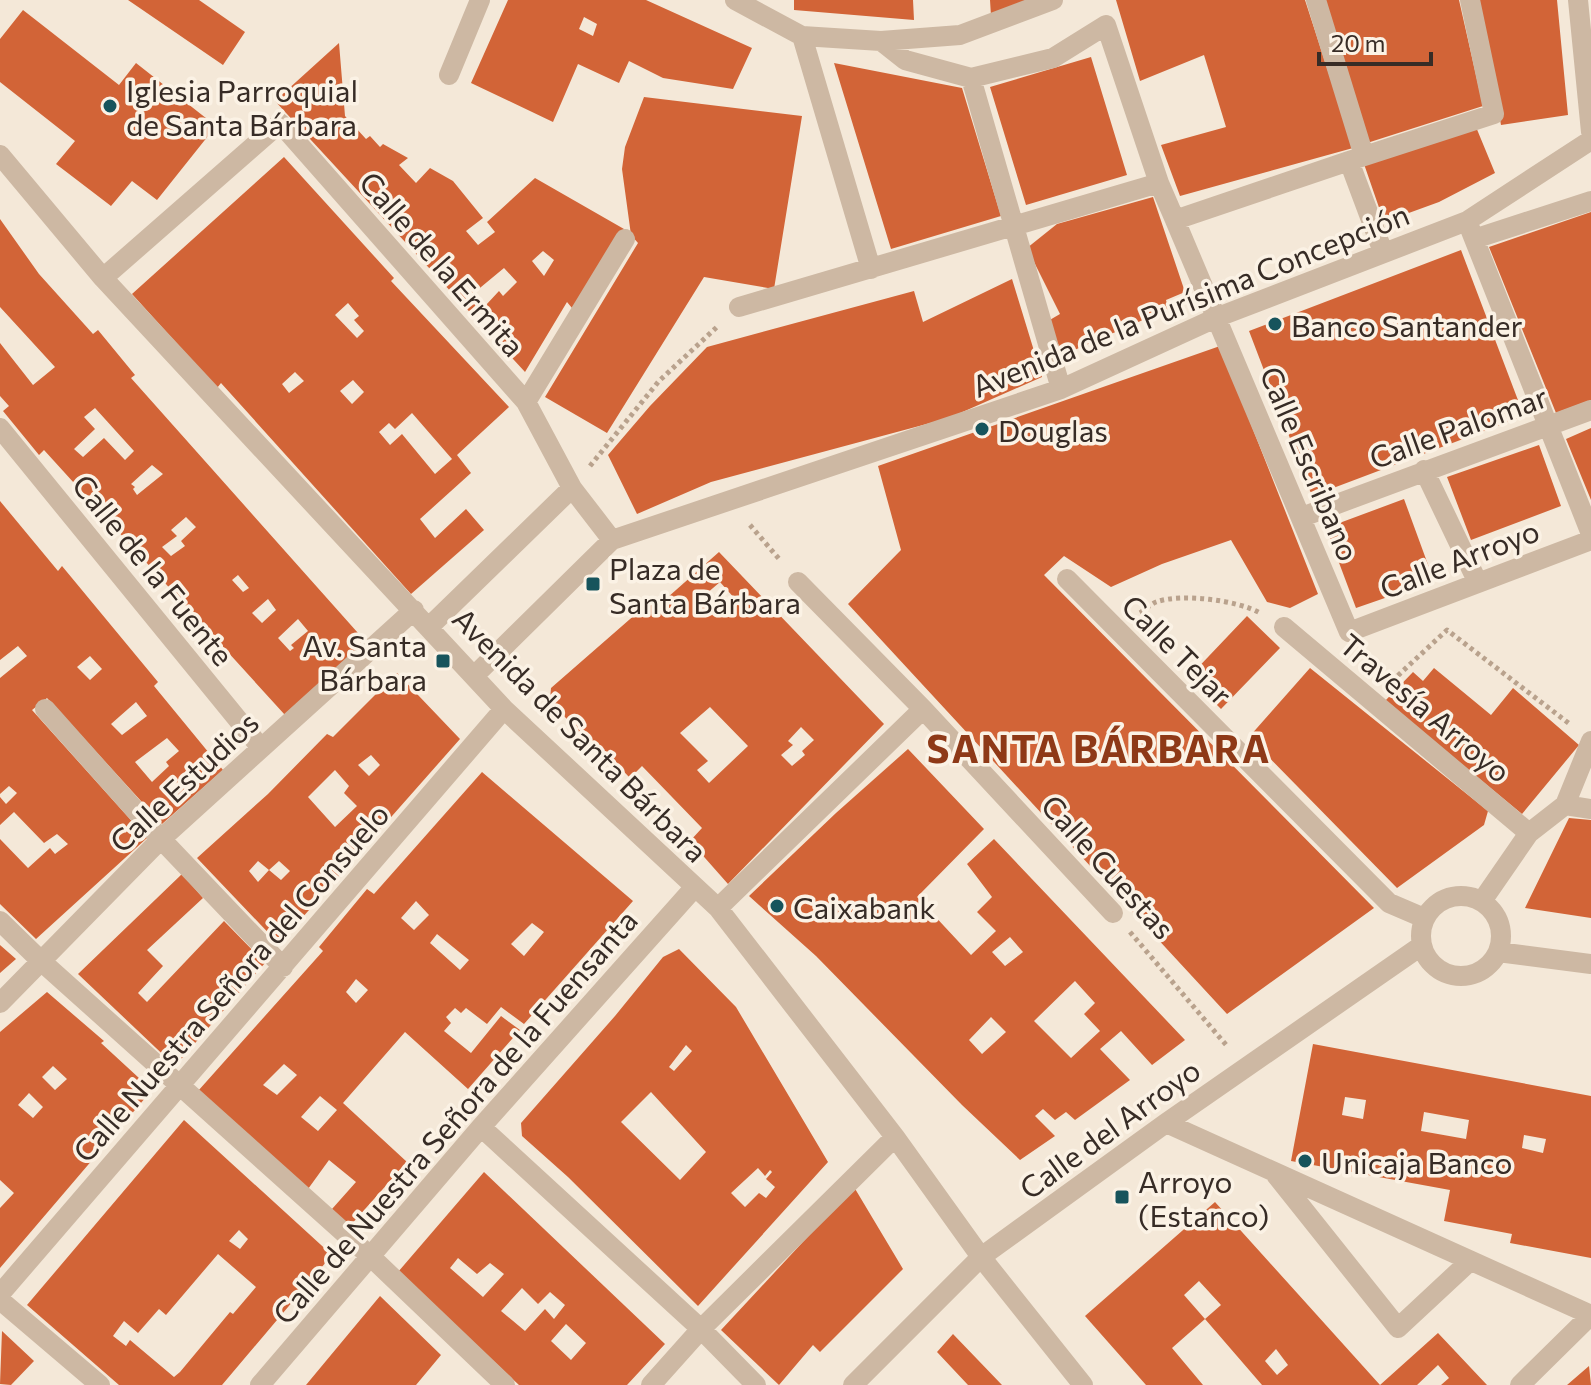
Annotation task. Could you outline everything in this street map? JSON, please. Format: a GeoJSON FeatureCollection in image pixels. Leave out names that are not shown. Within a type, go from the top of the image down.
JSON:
{"type":"FeatureCollection","features":[{"type":"Feature","properties":{"kind":"street"},"geometry":{"type":"LineString","coordinates":[[449,75],[480,0]]}},
{"type":"Feature","properties":{"kind":"street"},"geometry":{"type":"LineString","coordinates":[[735,0],[802,36],[881,41],[960,35],[1053,0]]}},
{"type":"Feature","properties":{"kind":"street"},"geometry":{"type":"LineString","coordinates":[[1316,0],[1383,252]]}},
{"type":"Feature","properties":{"kind":"street"},"geometry":{"type":"LineString","coordinates":[[1175,220],[1494,114],[1470,0]]}},
{"type":"Feature","properties":{"kind":"street"},"geometry":{"type":"LineString","coordinates":[[1578,0],[1591,132]]}},
{"type":"Feature","properties":{"kind":"street"},"geometry":{"type":"LineString","coordinates":[[739,307],[1159,183],[1106,25],[1053,58],[971,78],[905,60],[881,41]]}},
{"type":"Feature","properties":{"kind":"street"},"geometry":{"type":"LineString","coordinates":[[802,36],[871,269]]}},
{"type":"Feature","properties":{"kind":"street"},"geometry":{"type":"LineString","coordinates":[[971,78],[1061,389]]}},
{"type":"Feature","properties":{"kind":"street","name":"Calle de la Ermita"},"geometry":{"type":"LineString","coordinates":[[103,278],[280,123],[526,402],[572,488]]}},
{"type":"Feature","properties":{"kind":"street","name":"Avenida de la Purísima Concepción"},"geometry":{"type":"LineString","coordinates":[[612,540],[1061,389],[1218,317],[1383,252],[1471,230],[1591,140]]}},
{"type":"Feature","properties":{"kind":"street","name":"Avenida de Santa Bárbara"},"geometry":{"type":"LineString","coordinates":[[0,155],[103,278],[504,709],[718,908],[895,1137],[981,1257],[1083,1385]]}},
{"type":"Feature","properties":{"kind":"street","name":"Calle Escribano"},"geometry":{"type":"LineString","coordinates":[[1159,183],[1349,632]]}},
{"type":"Feature","properties":{"kind":"street"},"geometry":{"type":"LineString","coordinates":[[1591,201],[1471,230],[1591,537]]}},
{"type":"Feature","properties":{"kind":"street","name":"Calle de la Ermita"},"geometry":{"type":"LineString","coordinates":[[526,402],[625,239]]}},
{"type":"Feature","properties":{"kind":"street","name":"Calle Palomar"},"geometry":{"type":"LineString","coordinates":[[1302,517],[1591,410]]}},
{"type":"Feature","properties":{"kind":"street","name":"Calle de la Fuente"},"geometry":{"type":"LineString","coordinates":[[0,428],[261,748]]}},
{"type":"Feature","properties":{"kind":"street"},"geometry":{"type":"LineString","coordinates":[[1424,470],[1478,583]]}},
{"type":"Feature","properties":{"kind":"street"},"geometry":{"type":"LineString","coordinates":[[429,627],[572,488],[612,540],[475,675]]}},
{"type":"Feature","properties":{"kind":"street","name":"Calle Arroyo"},"geometry":{"type":"LineString","coordinates":[[1349,632],[1591,537]]}},
{"type":"Feature","properties":{"kind":"street","name":"Calle Tejar"},"geometry":{"type":"LineString","coordinates":[[1067,579],[1389,903],[1424,918]]}},
{"type":"Feature","properties":{"kind":"street","name":"Calle Cuestas"},"geometry":{"type":"LineString","coordinates":[[798,582],[923,709],[1113,913]]}},
{"type":"Feature","properties":{"kind":"street","name":"Calle Estudios"},"geometry":{"type":"LineString","coordinates":[[0,1003],[161,839],[414,610]]}},
{"type":"Feature","properties":{"kind":"street","name":"Travesía Arroyo"},"geometry":{"type":"LineString","coordinates":[[1284,627],[1529,833]]}},
{"type":"Feature","properties":{"kind":"street"},"geometry":{"type":"LineString","coordinates":[[45,709],[161,839],[283,967]]}},
{"type":"Feature","properties":{"kind":"street","name":"Calle Nuestra Señora del Consuelo"},"geometry":{"type":"LineString","coordinates":[[0,1297],[504,709]]}},
{"type":"Feature","properties":{"kind":"street"},"geometry":{"type":"LineString","coordinates":[[718,908],[923,709]]}},
{"type":"Feature","properties":{"kind":"street"},"geometry":{"type":"LineString","coordinates":[[1482,901],[1529,833],[1565,805],[1585,736]]}},
{"type":"Feature","properties":{"kind":"street"},"geometry":{"type":"LineString","coordinates":[[1565,805],[1591,809]]}},
{"type":"Feature","properties":{"kind":"street","name":"Calle de Nuestra Señora de la Fuensanta"},"geometry":{"type":"LineString","coordinates":[[260,1385],[481,1127],[694,888]]}},
{"type":"Feature","properties":{"kind":"street"},"geometry":{"type":"LineString","coordinates":[[1456,896],[1469,896],[1482,901],[1497,919],[1501,930],[1498,952],[1491,963],[1470,976],[1457,976],[1434,967],[1421,946],[1421,927],[1432,907],[1456,896]]}},
{"type":"Feature","properties":{"kind":"street"},"geometry":{"type":"LineString","coordinates":[[0,921],[370,1256],[505,1385]]}},
{"type":"Feature","properties":{"kind":"street","name":"Calle del Arroyo"},"geometry":{"type":"LineString","coordinates":[[853,1385],[981,1257],[1166,1123],[1421,946]]}},
{"type":"Feature","properties":{"kind":"street"},"geometry":{"type":"LineString","coordinates":[[1498,952],[1591,964]]}},
{"type":"Feature","properties":{"kind":"street"},"geometry":{"type":"LineString","coordinates":[[1166,1123],[1591,1315],[1520,1385]]}},
{"type":"Feature","properties":{"kind":"street"},"geometry":{"type":"LineString","coordinates":[[481,1127],[701,1329],[756,1385]]}},
{"type":"Feature","properties":{"kind":"street"},"geometry":{"type":"LineString","coordinates":[[651,1385],[701,1329],[895,1137]]}},
{"type":"Feature","properties":{"kind":"street"},"geometry":{"type":"LineString","coordinates":[[1273,1172],[1398,1328],[1470,1261]]}},
{"type":"Feature","properties":{"kind":"street"},"geometry":{"type":"LineString","coordinates":[[0,1297],[100,1385]]}},
{"type":"Feature","properties":{"kind":"path"},"geometry":{"type":"LineString","coordinates":[[572,488],[659,381],[739,307]]}},
{"type":"Feature","properties":{"kind":"path"},"geometry":{"type":"LineString","coordinates":[[728,499],[798,582]]}},
{"type":"Feature","properties":{"kind":"path"},"geometry":{"type":"LineString","coordinates":[[1116,629],[1156,602],[1205,598],[1251,607],[1284,627]]}},
{"type":"Feature","properties":{"kind":"path"},"geometry":{"type":"LineString","coordinates":[[1371,700],[1447,630],[1585,736]]}},
{"type":"Feature","properties":{"kind":"path","name":"Calle Cuestas"},"geometry":{"type":"LineString","coordinates":[[1113,913],[1245,1068]]}},
{"type":"Feature","properties":{"kind":"building"},"geometry":{"type":"Polygon","coordinates":[[[128,0],[199,0],[245,32],[223,65],[128,0]]]}},
{"type":"Feature","properties":{"kind":"building"},"geometry":{"type":"Polygon","coordinates":[[[508,0],[646,0],[752,48],[733,89],[663,78],[629,61],[619,83],[578,64],[553,122],[471,83],[508,0]],[[584,17],[579,29],[593,36],[597,24],[584,17]]]}},
{"type":"Feature","properties":{"kind":"building"},"geometry":{"type":"Polygon","coordinates":[[[794,0],[913,0],[914,20],[794,10],[794,0]]]}},
{"type":"Feature","properties":{"kind":"building"},"geometry":{"type":"Polygon","coordinates":[[[990,0],[1036,0],[991,16],[990,0]]]}},
{"type":"Feature","properties":{"kind":"building"},"geometry":{"type":"Polygon","coordinates":[[[1116,0],[1305,0],[1353,148],[1180,196],[1161,145],[1226,127],[1204,55],[1140,81],[1116,0]]]}},
{"type":"Feature","properties":{"kind":"building"},"geometry":{"type":"Polygon","coordinates":[[[1321,0],[1459,0],[1483,106],[1367,143],[1321,0]]]}},
{"type":"Feature","properties":{"kind":"building"},"geometry":{"type":"Polygon","coordinates":[[[1479,0],[1557,0],[1568,115],[1501,125],[1479,0]]]}},
{"type":"Feature","properties":{"kind":"building","name":"Iglesia Parroquial de Santa Bárbara"},"geometry":{"type":"Polygon","coordinates":[[[23,10],[119,85],[136,63],[216,126],[157,200],[132,181],[111,206],[56,164],[75,141],[0,82],[0,39],[23,10]]]}},
{"type":"Feature","properties":{"kind":"building"},"geometry":{"type":"Polygon","coordinates":[[[339,43],[345,116],[366,139],[370,136],[380,147],[383,144],[408,158],[399,165],[416,183],[430,168],[453,181],[483,218],[466,231],[478,245],[495,232],[487,222],[535,178],[624,229],[572,308],[567,302],[525,372],[275,101],[339,43]],[[543,251],[532,261],[544,276],[554,260],[543,251]],[[504,268],[475,292],[486,305],[499,291],[503,296],[517,282],[504,268]]]}},
{"type":"Feature","properties":{"kind":"building"},"geometry":{"type":"Polygon","coordinates":[[[1091,57],[1127,175],[1026,205],[990,87],[1091,57]]]}},
{"type":"Feature","properties":{"kind":"building"},"geometry":{"type":"Polygon","coordinates":[[[834,63],[962,88],[1001,216],[891,249],[834,63]]]}},
{"type":"Feature","properties":{"kind":"building"},"geometry":{"type":"Polygon","coordinates":[[[644,97],[802,116],[774,289],[704,277],[607,433],[545,397],[638,243],[631,235],[622,169],[625,147],[644,97]]]}},
{"type":"Feature","properties":{"kind":"building"},"geometry":{"type":"Polygon","coordinates":[[[1476,127],[1495,173],[1439,202],[1384,222],[1364,164],[1476,127]]]}},
{"type":"Feature","properties":{"kind":"building"},"geometry":{"type":"Polygon","coordinates":[[[284,157],[394,278],[391,281],[509,407],[457,455],[471,473],[420,519],[435,538],[466,509],[484,530],[411,594],[221,383],[217,388],[132,294],[284,157]],[[348,303],[335,315],[357,338],[364,331],[354,320],[359,316],[348,303]],[[295,372],[282,384],[289,393],[304,381],[295,372]],[[353,380],[340,391],[352,404],[364,392],[353,380]],[[412,413],[395,429],[389,423],[379,432],[390,445],[402,434],[435,474],[452,459],[412,413]]]}},
{"type":"Feature","properties":{"kind":"building"},"geometry":{"type":"Polygon","coordinates":[[[1153,197],[1185,292],[1166,300],[1168,309],[1063,355],[1048,321],[1060,314],[1027,248],[1057,224],[1153,197]]]}},
{"type":"Feature","properties":{"kind":"building"},"geometry":{"type":"Polygon","coordinates":[[[1591,212],[1591,400],[1556,413],[1489,247],[1591,212]]]}},
{"type":"Feature","properties":{"kind":"building"},"geometry":{"type":"Polygon","coordinates":[[[0,219],[39,274],[93,334],[98,330],[135,375],[131,378],[366,642],[285,715],[44,450],[39,455],[3,411],[9,406],[0,396],[0,343],[33,385],[55,367],[0,307],[0,219]],[[95,408],[84,417],[95,429],[74,449],[83,457],[104,438],[125,460],[134,451],[95,408]],[[152,465],[131,484],[135,487],[133,489],[137,495],[163,474],[152,465]],[[186,517],[171,530],[177,536],[162,547],[171,556],[185,546],[181,541],[196,527],[186,517]],[[238,575],[232,580],[243,592],[249,588],[238,575]],[[268,599],[252,613],[262,623],[276,610],[268,599]],[[298,619],[278,638],[290,651],[294,648],[291,645],[308,631],[298,619]]]}},
{"type":"Feature","properties":{"kind":"building"},"geometry":{"type":"Polygon","coordinates":[[[1461,250],[1524,416],[1312,496],[1249,331],[1461,250]]]}},
{"type":"Feature","properties":{"kind":"building"},"geometry":{"type":"Polygon","coordinates":[[[1012,279],[1042,377],[949,418],[711,482],[637,514],[608,455],[707,347],[914,291],[923,322],[1012,279]]]}},
{"type":"Feature","properties":{"kind":"building"},"geometry":{"type":"Polygon","coordinates":[[[1220,346],[1318,594],[1290,608],[1267,602],[1231,540],[1162,564],[1111,587],[1064,556],[1044,575],[1374,908],[1227,1014],[848,604],[901,550],[878,466],[1220,346]]]}},
{"type":"Feature","properties":{"kind":"building"},"geometry":{"type":"Polygon","coordinates":[[[1591,428],[1591,500],[1566,439],[1591,428]]]}},
{"type":"Feature","properties":{"kind":"building"},"geometry":{"type":"Polygon","coordinates":[[[1539,445],[1561,506],[1471,540],[1447,477],[1539,445]]]}},
{"type":"Feature","properties":{"kind":"building"},"geometry":{"type":"Polygon","coordinates":[[[1404,499],[1434,581],[1356,608],[1326,528],[1404,499]]]}},
{"type":"Feature","properties":{"kind":"building"},"geometry":{"type":"Polygon","coordinates":[[[0,501],[58,571],[62,566],[158,682],[154,686],[223,770],[162,824],[47,698],[32,710],[147,838],[36,939],[0,904],[0,839],[28,868],[50,848],[55,854],[68,844],[57,834],[44,843],[14,812],[0,825],[0,797],[6,804],[17,793],[9,786],[0,794],[0,678],[27,656],[18,646],[0,660],[0,501]],[[90,656],[77,667],[90,680],[102,669],[90,656]],[[136,702],[111,724],[122,735],[147,716],[136,702]],[[167,738],[135,762],[152,782],[169,766],[166,762],[179,751],[167,738]]]}},
{"type":"Feature","properties":{"kind":"building"},"geometry":{"type":"Polygon","coordinates":[[[719,552],[884,724],[728,884],[690,841],[702,828],[642,766],[630,778],[607,754],[602,759],[550,700],[551,688],[653,599],[659,605],[719,552]],[[720,582],[706,594],[723,612],[736,600],[720,582]],[[710,707],[680,733],[708,761],[697,770],[709,783],[748,746],[710,707]],[[801,727],[788,741],[793,745],[781,755],[792,766],[805,755],[802,751],[814,740],[801,727]]]}},
{"type":"Feature","properties":{"kind":"building"},"geometry":{"type":"Polygon","coordinates":[[[1247,616],[1280,648],[1221,709],[1189,677],[1247,616]]]}},
{"type":"Feature","properties":{"kind":"building"},"geometry":{"type":"Polygon","coordinates":[[[1310,668],[1488,811],[1484,825],[1397,888],[1249,737],[1310,668]]]}},
{"type":"Feature","properties":{"kind":"building"},"geometry":{"type":"Polygon","coordinates":[[[1434,668],[1491,715],[1513,688],[1579,745],[1522,814],[1385,701],[1413,672],[1423,681],[1434,668]]]}},
{"type":"Feature","properties":{"kind":"building"},"geometry":{"type":"Polygon","coordinates":[[[397,673],[460,739],[279,944],[197,858],[268,794],[327,734],[333,737],[397,673]],[[371,755],[358,765],[369,776],[380,765],[371,755]],[[335,770],[308,797],[335,827],[357,806],[344,793],[349,786],[335,770]],[[258,861],[249,871],[258,882],[269,870],[258,861]],[[279,861],[269,870],[281,880],[290,871],[279,861]]]}},
{"type":"Feature","properties":{"kind":"building"},"geometry":{"type":"Polygon","coordinates":[[[908,749],[984,829],[917,897],[971,955],[996,931],[977,912],[992,897],[967,864],[994,839],[1185,1040],[1152,1065],[1121,1031],[1100,1049],[1130,1080],[1075,1120],[1066,1112],[1055,1120],[1043,1109],[1035,1116],[1055,1136],[1020,1160],[816,956],[749,896],[908,749]],[[1010,937],[992,952],[1005,966],[1023,952],[1010,937]],[[1075,981],[1034,1021],[1071,1058],[1100,1031],[1084,1014],[1095,1003],[1075,981]],[[991,1017],[969,1040],[982,1054],[1006,1032],[991,1017]]]}},
{"type":"Feature","properties":{"kind":"building"},"geometry":{"type":"Polygon","coordinates":[[[482,772],[633,901],[524,1024],[501,1007],[487,1024],[466,1008],[461,1013],[455,1008],[446,1017],[451,1023],[444,1031],[471,1053],[501,1016],[520,1030],[468,1089],[405,1032],[343,1103],[407,1162],[349,1227],[332,1209],[356,1182],[329,1160],[308,1189],[198,1091],[323,951],[319,947],[367,889],[374,894],[482,772]],[[416,901],[401,918],[414,930],[429,915],[416,901]],[[532,923],[511,944],[524,956],[544,932],[532,923]],[[437,934],[430,943],[460,970],[469,960],[437,934]],[[356,979],[346,992],[356,1003],[368,990],[356,979]],[[284,1064],[263,1085],[277,1095],[297,1075],[284,1064]],[[320,1096],[301,1117],[318,1131],[337,1110],[320,1096]]]}},
{"type":"Feature","properties":{"kind":"building"},"geometry":{"type":"Polygon","coordinates":[[[1569,818],[1591,820],[1591,918],[1525,908],[1569,818]]]}},
{"type":"Feature","properties":{"kind":"building"},"geometry":{"type":"Polygon","coordinates":[[[182,874],[203,898],[147,950],[163,966],[138,993],[147,1002],[224,921],[265,963],[175,1066],[78,974],[182,874]]]}},
{"type":"Feature","properties":{"kind":"building"},"geometry":{"type":"Polygon","coordinates":[[[0,945],[16,959],[0,973],[0,945]]]}},
{"type":"Feature","properties":{"kind":"building"},"geometry":{"type":"Polygon","coordinates":[[[679,949],[736,1007],[828,1162],[698,1306],[568,1177],[522,1136],[521,1123],[663,957],[679,949]],[[686,1045],[669,1067],[674,1071],[692,1051],[686,1045]],[[651,1092],[621,1122],[680,1180],[706,1152],[651,1092]],[[758,1168],[731,1193],[745,1207],[759,1193],[766,1198],[775,1187],[766,1179],[772,1172],[770,1170],[765,1176],[758,1168]]]}},
{"type":"Feature","properties":{"kind":"building"},"geometry":{"type":"Polygon","coordinates":[[[47,992],[104,1041],[101,1043],[152,1090],[0,1268],[0,1208],[14,1193],[0,1180],[0,1032],[47,992]],[[53,1066],[42,1077],[55,1090],[67,1079],[53,1066]],[[29,1093],[18,1105],[33,1118],[43,1107],[29,1093]]]}},
{"type":"Feature","properties":{"kind":"building"},"geometry":{"type":"Polygon","coordinates":[[[1313,1044],[1591,1096],[1591,1258],[1510,1243],[1512,1234],[1444,1221],[1450,1190],[1291,1161],[1313,1044]],[[1345,1097],[1342,1115],[1363,1119],[1366,1100],[1345,1097]],[[1424,1112],[1421,1131],[1466,1139],[1469,1120],[1424,1112]],[[1524,1135],[1522,1148],[1543,1153],[1546,1139],[1524,1135]]]}},
{"type":"Feature","properties":{"kind":"building"},"geometry":{"type":"Polygon","coordinates":[[[184,1120],[332,1255],[222,1385],[119,1385],[27,1305],[184,1120]],[[239,1230],[229,1241],[240,1249],[248,1239],[239,1230]],[[218,1254],[166,1315],[159,1309],[138,1333],[124,1321],[113,1336],[126,1346],[130,1340],[174,1377],[256,1287],[218,1254]]]}},
{"type":"Feature","properties":{"kind":"building"},"geometry":{"type":"Polygon","coordinates":[[[484,1172],[665,1344],[627,1385],[519,1385],[398,1272],[484,1172]],[[458,1258],[450,1268],[483,1297],[504,1274],[490,1263],[477,1274],[458,1258]],[[522,1288],[501,1311],[525,1331],[545,1309],[554,1319],[565,1305],[550,1292],[538,1304],[522,1288]],[[566,1324],[551,1341],[571,1360],[586,1343],[566,1324]]]}},
{"type":"Feature","properties":{"kind":"building"},"geometry":{"type":"Polygon","coordinates":[[[854,1187],[903,1269],[820,1352],[813,1345],[779,1385],[721,1330],[854,1187]]]}},
{"type":"Feature","properties":{"kind":"building"},"geometry":{"type":"Polygon","coordinates":[[[1215,1202],[1380,1385],[1262,1385],[1205,1319],[1172,1348],[1203,1385],[1146,1385],[1085,1316],[1215,1202]],[[1199,1281],[1184,1295],[1205,1319],[1221,1305],[1199,1281]],[[1276,1349],[1265,1361],[1277,1375],[1288,1365],[1276,1349]]]}},
{"type":"Feature","properties":{"kind":"building"},"geometry":{"type":"Polygon","coordinates":[[[380,1296],[441,1355],[416,1385],[306,1385],[380,1296]]]}},
{"type":"Feature","properties":{"kind":"building"},"geometry":{"type":"Polygon","coordinates":[[[2,1331],[34,1361],[11,1385],[0,1384],[2,1331]]]}},
{"type":"Feature","properties":{"kind":"building"},"geometry":{"type":"Polygon","coordinates":[[[1438,1333],[1487,1385],[1441,1385],[1449,1378],[1438,1365],[1417,1385],[1380,1385],[1438,1333]]]}},
{"type":"Feature","properties":{"kind":"building"},"geometry":{"type":"Polygon","coordinates":[[[953,1334],[1002,1385],[968,1385],[937,1352],[953,1334]]]}},
{"type":"Feature","properties":{"kind":"building"},"geometry":{"type":"Polygon","coordinates":[[[1589,1366],[1591,1385],[1567,1385],[1589,1366]]]}},
{"type":"Feature","properties":{"kind":"place","name":"Iglesia Parroquial de Santa Bárbara"},"geometry":{"type":"Point","coordinates":[110,106]}},
{"type":"Feature","properties":{"kind":"place","name":"Banco Santander"},"geometry":{"type":"Point","coordinates":[1275,324]}},
{"type":"Feature","properties":{"kind":"place","name":"Douglas"},"geometry":{"type":"Point","coordinates":[982,429]}},
{"type":"Feature","properties":{"kind":"place","name":"Plaza de Santa Bárbara"},"geometry":{"type":"Point","coordinates":[593,584]}},
{"type":"Feature","properties":{"kind":"place","name":"Av. Santa Bárbara"},"geometry":{"type":"Point","coordinates":[443,661]}},
{"type":"Feature","properties":{"kind":"place","name":"Caixabank"},"geometry":{"type":"Point","coordinates":[777,906]}},
{"type":"Feature","properties":{"kind":"place","name":"Unicaja Banco"},"geometry":{"type":"Point","coordinates":[1305,1161]}},
{"type":"Feature","properties":{"kind":"place","name":"Arroyo (Estanco)"},"geometry":{"type":"Point","coordinates":[1122,1197]}},
{"type":"Feature","properties":{"kind":"district","name":"SANTA BÁRBARA"},"geometry":{"type":"Point","coordinates":[1099,747]}}]}
